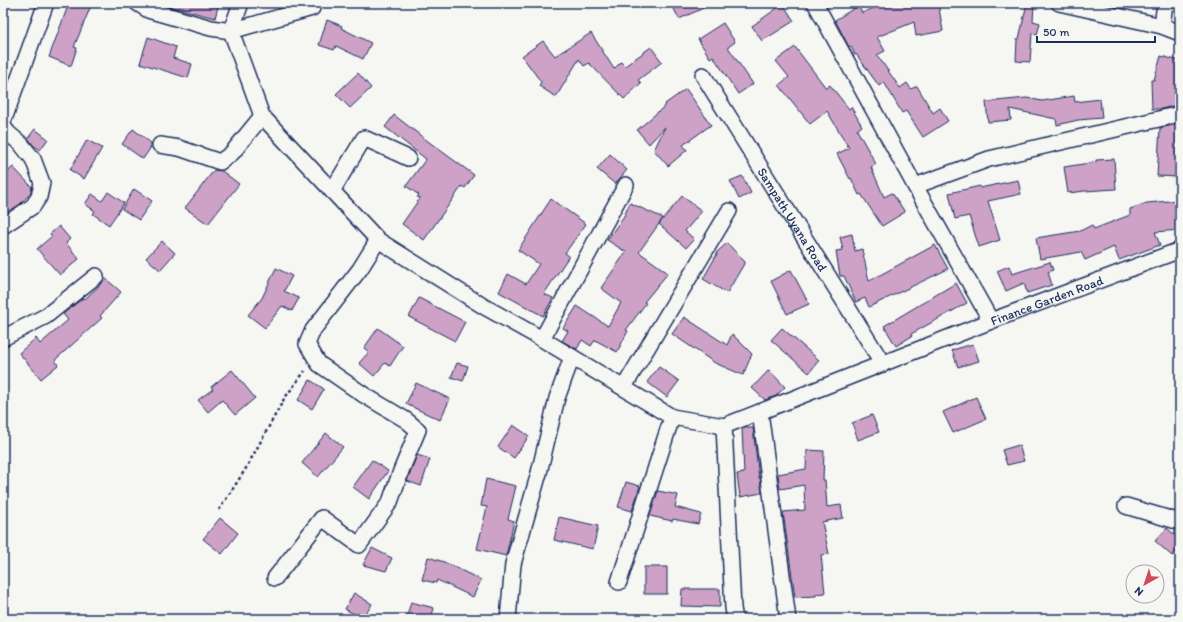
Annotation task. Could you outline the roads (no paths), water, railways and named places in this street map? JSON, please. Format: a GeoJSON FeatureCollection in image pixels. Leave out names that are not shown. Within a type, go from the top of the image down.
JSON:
{"type":"FeatureCollection","features":[{"type":"Feature","properties":{"kind":"street"},"geometry":{"type":"LineString","coordinates":[[3,122],[46,3]]}},
{"type":"Feature","properties":{"kind":"street"},"geometry":{"type":"LineString","coordinates":[[137,3],[148,10],[211,28],[231,31],[312,8]]}},
{"type":"Feature","properties":{"kind":"street"},"geometry":{"type":"LineString","coordinates":[[241,3],[231,31],[262,116],[378,240],[483,306],[624,387],[672,417],[724,426],[991,321]]}},
{"type":"Feature","properties":{"kind":"street","name":"Finance Garden Road"},"geometry":{"type":"LineString","coordinates":[[815,3],[991,321],[1180,250]]}},
{"type":"Feature","properties":{"kind":"street"},"geometry":{"type":"LineString","coordinates":[[1059,3],[1162,26],[1180,33]]}},
{"type":"Feature","properties":{"kind":"street"},"geometry":{"type":"LineString","coordinates":[[1162,26],[1165,3]]}},
{"type":"Feature","properties":{"kind":"street","name":"Sampath Uyana Road"},"geometry":{"type":"LineString","coordinates":[[703,75],[883,364]]}},
{"type":"Feature","properties":{"kind":"street"},"geometry":{"type":"LineString","coordinates":[[915,186],[989,159],[1180,114]]}},
{"type":"Feature","properties":{"kind":"street"},"geometry":{"type":"LineString","coordinates":[[160,145],[179,148],[220,162],[232,153],[262,116]]}},
{"type":"Feature","properties":{"kind":"street"},"geometry":{"type":"LineString","coordinates":[[3,126],[33,159],[42,183],[39,197],[33,206],[3,226]]}},
{"type":"Feature","properties":{"kind":"street"},"geometry":{"type":"LineString","coordinates":[[332,191],[364,138],[408,158]]}},
{"type":"Feature","properties":{"kind":"street"},"geometry":{"type":"LineString","coordinates":[[542,339],[626,186]]}},
{"type":"Feature","properties":{"kind":"street"},"geometry":{"type":"LineString","coordinates":[[624,387],[729,211]]}},
{"type":"Feature","properties":{"kind":"street"},"geometry":{"type":"LineString","coordinates":[[275,578],[322,518],[359,544],[390,502],[418,430],[406,420],[319,364],[307,344],[312,330],[360,269],[378,240]]}},
{"type":"Feature","properties":{"kind":"street"},"geometry":{"type":"LineString","coordinates":[[3,338],[46,316],[96,276]]}},
{"type":"Feature","properties":{"kind":"street"},"geometry":{"type":"LineString","coordinates":[[508,619],[513,564],[539,473],[557,398],[572,357]]}},
{"type":"Feature","properties":{"kind":"street"},"geometry":{"type":"LineString","coordinates":[[760,412],[788,619]]}},
{"type":"Feature","properties":{"kind":"street"},"geometry":{"type":"LineString","coordinates":[[619,582],[672,417]]}},
{"type":"Feature","properties":{"kind":"street"},"geometry":{"type":"LineString","coordinates":[[724,426],[735,619]]}},
{"type":"Feature","properties":{"kind":"street"},"geometry":{"type":"LineString","coordinates":[[1126,506],[1180,522]]}}]}
